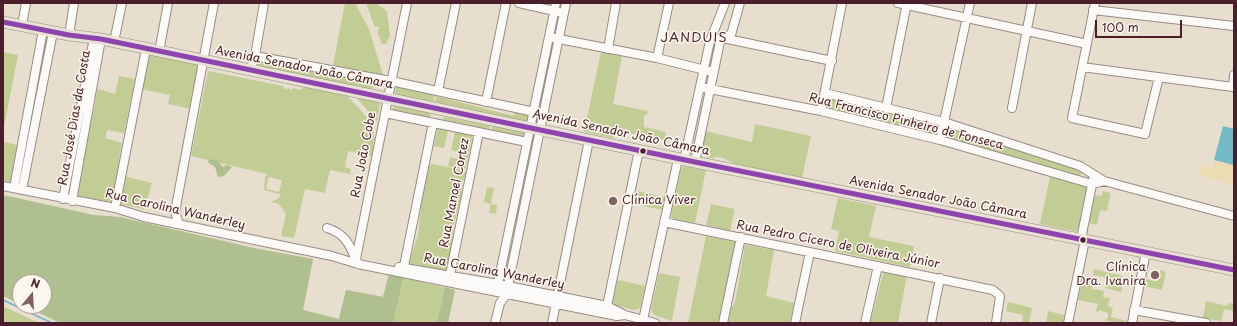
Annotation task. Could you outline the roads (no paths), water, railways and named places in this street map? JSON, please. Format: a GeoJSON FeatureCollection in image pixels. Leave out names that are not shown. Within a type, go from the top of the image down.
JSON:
{"type":"FeatureCollection","features":[{"type":"Feature","properties":{"kind":"main road","name":"Avenida Senador João Câmara"},"geometry":{"type":"LineString","coordinates":[[3,22],[69,35],[98,38],[250,71],[1234,270]]}},
{"type":"Feature","properties":{"kind":"street"},"geometry":{"type":"LineString","coordinates":[[22,26],[26,3]]}},
{"type":"Feature","properties":{"kind":"street"},"geometry":{"type":"LineString","coordinates":[[69,35],[74,3]]}},
{"type":"Feature","properties":{"kind":"street"},"geometry":{"type":"LineString","coordinates":[[114,42],[122,3]]}},
{"type":"Feature","properties":{"kind":"street"},"geometry":{"type":"LineString","coordinates":[[159,52],[168,3]]}},
{"type":"Feature","properties":{"kind":"street"},"geometry":{"type":"LineString","coordinates":[[179,224],[175,212],[214,3]]}},
{"type":"Feature","properties":{"kind":"street"},"geometry":{"type":"LineString","coordinates":[[250,71],[255,56],[264,3]]}},
{"type":"Feature","properties":{"kind":"street","name":"Rua João Cobe"},"geometry":{"type":"LineString","coordinates":[[357,261],[405,3]]}},
{"type":"Feature","properties":{"kind":"street"},"geometry":{"type":"LineString","coordinates":[[438,91],[456,3]]}},
{"type":"Feature","properties":{"kind":"street"},"geometry":{"type":"LineString","coordinates":[[486,102],[506,3]]}},
{"type":"Feature","properties":{"kind":"street"},"geometry":{"type":"LineString","coordinates":[[519,3],[555,7],[564,13]]}},
{"type":"Feature","properties":{"kind":"street"},"geometry":{"type":"LineString","coordinates":[[500,303],[498,288],[526,146],[543,114],[566,3]]}},
{"type":"Feature","properties":{"kind":"street"},"geometry":{"type":"LineString","coordinates":[[608,49],[616,3]]}},
{"type":"Feature","properties":{"kind":"street"},"geometry":{"type":"LineString","coordinates":[[657,58],[669,3]]}},
{"type":"Feature","properties":{"kind":"street"},"geometry":{"type":"LineString","coordinates":[[821,111],[832,61],[842,3]]}},
{"type":"Feature","properties":{"kind":"street"},"geometry":{"type":"LineString","coordinates":[[940,140],[970,3]]}},
{"type":"Feature","properties":{"kind":"street"},"geometry":{"type":"LineString","coordinates":[[1012,108],[1032,3]]}},
{"type":"Feature","properties":{"kind":"street"},"geometry":{"type":"LineString","coordinates":[[886,108],[904,4],[1087,44]]}},
{"type":"Feature","properties":{"kind":"street"},"geometry":{"type":"LineString","coordinates":[[643,320],[664,222],[686,160],[688,140],[710,41],[724,5],[739,7],[731,35],[721,37]]}},
{"type":"Feature","properties":{"kind":"street"},"geometry":{"type":"LineString","coordinates":[[1159,77],[1146,134],[1072,118],[1094,6],[1234,26]]}},
{"type":"Feature","properties":{"kind":"street"},"geometry":{"type":"LineString","coordinates":[[495,323],[500,303],[508,290],[535,152],[533,112],[555,7]]}},
{"type":"Feature","properties":{"kind":"street"},"geometry":{"type":"LineString","coordinates":[[14,188],[48,31]]}},
{"type":"Feature","properties":{"kind":"street"},"geometry":{"type":"LineString","coordinates":[[22,190],[48,31]]}},
{"type":"Feature","properties":{"kind":"street"},"geometry":{"type":"LineString","coordinates":[[549,37],[657,58],[713,72]]}},
{"type":"Feature","properties":{"kind":"street"},"geometry":{"type":"LineString","coordinates":[[721,37],[832,61]]}},
{"type":"Feature","properties":{"kind":"street"},"geometry":{"type":"LineString","coordinates":[[686,160],[699,142],[721,37]]}},
{"type":"Feature","properties":{"kind":"street","name":"Rua José Dias da Costa"},"geometry":{"type":"LineString","coordinates":[[68,200],[98,38]]}},
{"type":"Feature","properties":{"kind":"street"},"geometry":{"type":"LineString","coordinates":[[115,208],[146,49]]}},
{"type":"Feature","properties":{"kind":"street","name":"Avenida Senador João Câmara"},"geometry":{"type":"LineString","coordinates":[[255,56],[391,80],[543,114]]}},
{"type":"Feature","properties":{"kind":"street"},"geometry":{"type":"LineString","coordinates":[[544,63],[553,65]]}},
{"type":"Feature","properties":{"kind":"street"},"geometry":{"type":"LineString","coordinates":[[1082,68],[1233,87],[1234,76]]}},
{"type":"Feature","properties":{"kind":"street","name":"Rua Francisco Pinheiro de Fonseca"},"geometry":{"type":"LineString","coordinates":[[700,87],[821,111],[1093,180]]}},
{"type":"Feature","properties":{"kind":"street"},"geometry":{"type":"LineString","coordinates":[[825,92],[944,122],[1080,166],[1093,180],[1104,181],[1234,216]]}},
{"type":"Feature","properties":{"kind":"street"},"geometry":{"type":"LineString","coordinates":[[385,113],[479,132],[526,146],[535,152]]}},
{"type":"Feature","properties":{"kind":"street"},"geometry":{"type":"LineString","coordinates":[[404,270],[433,123]]}},
{"type":"Feature","properties":{"kind":"street","name":"Rua Manoel Cortez"},"geometry":{"type":"LineString","coordinates":[[449,279],[479,132]]}},
{"type":"Feature","properties":{"kind":"street"},"geometry":{"type":"LineString","coordinates":[[552,323],[589,140]]}},
{"type":"Feature","properties":{"kind":"street"},"geometry":{"type":"LineString","coordinates":[[688,140],[699,142]]}},
{"type":"Feature","properties":{"kind":"street"},"geometry":{"type":"LineString","coordinates":[[607,310],[639,150]]}},
{"type":"Feature","properties":{"kind":"street"},"geometry":{"type":"LineString","coordinates":[[1068,323],[1085,240],[1082,234],[1093,180]]}},
{"type":"Feature","properties":{"kind":"street","name":"Rua Carolina Wanderley"},"geometry":{"type":"LineString","coordinates":[[3,186],[68,200],[115,208],[144,217],[341,259],[607,310],[619,316],[655,323]]}},
{"type":"Feature","properties":{"kind":"street","name":"Rua Pedro Cícero de Oliveira Júnior"},"geometry":{"type":"LineString","coordinates":[[664,222],[993,290],[999,293],[1000,299],[996,323]]}},
{"type":"Feature","properties":{"kind":"street"},"geometry":{"type":"LineString","coordinates":[[327,228],[339,232],[351,247],[357,261]]}},
{"type":"Feature","properties":{"kind":"street"},"geometry":{"type":"LineString","coordinates":[[723,323],[741,238]]}},
{"type":"Feature","properties":{"kind":"street"},"geometry":{"type":"LineString","coordinates":[[795,323],[810,252]]}},
{"type":"Feature","properties":{"kind":"street"},"geometry":{"type":"LineString","coordinates":[[1132,323],[1146,252]]}},
{"type":"Feature","properties":{"kind":"street"},"geometry":{"type":"LineString","coordinates":[[865,323],[878,266]]}},
{"type":"Feature","properties":{"kind":"street"},"geometry":{"type":"LineString","coordinates":[[931,323],[940,278]]}},
{"type":"Feature","properties":{"kind":"street"},"geometry":{"type":"LineString","coordinates":[[1134,310],[1206,323]]}},
{"type":"Feature","properties":{"kind":"water"},"geometry":{"type":"Polygon","coordinates":[[[1223,126],[1234,129],[1233,165],[1214,160],[1223,126]]]}},
{"type":"Feature","properties":{"kind":"waterway"},"geometry":{"type":"LineString","coordinates":[[3,300],[52,323]]}},
{"type":"Feature","properties":{"kind":"place","name":"Clínica Viver"},"geometry":{"type":"Point","coordinates":[613,201]}},
{"type":"Feature","properties":{"kind":"place","name":"Clínica Dra. Ivanira"},"geometry":{"type":"Point","coordinates":[1155,275]}},
{"type":"Feature","properties":{"kind":"district","name":"JANDUIS"},"geometry":{"type":"Point","coordinates":[694,38]}}]}
